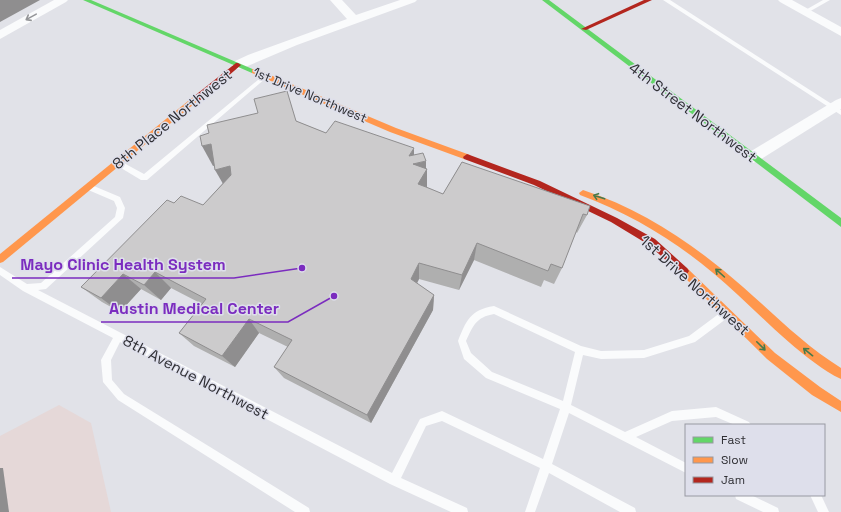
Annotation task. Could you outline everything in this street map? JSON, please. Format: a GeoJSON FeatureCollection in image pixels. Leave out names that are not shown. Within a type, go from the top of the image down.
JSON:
{"type":"FeatureCollection","features":[{"type":"Feature","properties":{"kind":"street"},"geometry":{"type":"LineString","coordinates":[[0,35],[62,0]]}},
{"type":"Feature","properties":{"kind":"street"},"geometry":{"type":"LineString","coordinates":[[336,0],[354,20]]}},
{"type":"Feature","properties":{"kind":"street","name":"8th Place Northwest"},"geometry":{"type":"LineString","coordinates":[[0,259],[238,66],[268,51],[411,0]]}},
{"type":"Feature","properties":{"kind":"street","name":"4th Street Northwest"},"geometry":{"type":"LineString","coordinates":[[545,0],[841,224]]}},
{"type":"Feature","properties":{"kind":"street"},"geometry":{"type":"LineString","coordinates":[[584,29],[649,0]]}},
{"type":"Feature","properties":{"kind":"street"},"geometry":{"type":"LineString","coordinates":[[784,0],[841,32]]}},
{"type":"Feature","properties":{"kind":"street","name":"1st Drive Northwest"},"geometry":{"type":"LineString","coordinates":[[91,1],[238,66],[393,130],[536,183],[636,232],[670,258],[771,356],[791,373],[841,407]]}},
{"type":"Feature","properties":{"kind":"street"},"geometry":{"type":"LineString","coordinates":[[753,157],[838,108]]}},
{"type":"Feature","properties":{"kind":"street","name":"1st Drive Northwest"},"geometry":{"type":"LineString","coordinates":[[536,183],[576,191],[618,203],[661,227],[699,254],[794,341],[816,358],[841,374]]}},
{"type":"Feature","properties":{"kind":"lane"},"geometry":{"type":"LineString","coordinates":[[666,0],[838,108]]}},
{"type":"Feature","properties":{"kind":"lane"},"geometry":{"type":"LineString","coordinates":[[804,12],[827,0]]}},
{"type":"Feature","properties":{"kind":"lane"},"geometry":{"type":"LineString","coordinates":[[118,163],[144,178],[264,77]]}},
{"type":"Feature","properties":{"kind":"lane"},"geometry":{"type":"LineString","coordinates":[[26,288],[43,286],[119,218],[121,208],[118,199],[89,187]]}},
{"type":"Feature","properties":{"kind":"lane","name":"8th Avenue Northwest"},"geometry":{"type":"LineString","coordinates":[[0,271],[26,288],[394,480],[463,512]]}},
{"type":"Feature","properties":{"kind":"lane"},"geometry":{"type":"LineString","coordinates":[[685,467],[566,407],[489,375],[467,356],[462,341],[471,320],[485,311],[494,310],[580,350],[601,356],[644,354],[692,339],[727,313]]}},
{"type":"Feature","properties":{"kind":"lane"},"geometry":{"type":"LineString","coordinates":[[118,336],[106,360],[108,382],[121,397],[305,512]]}},
{"type":"Feature","properties":{"kind":"lane"},"geometry":{"type":"LineString","coordinates":[[530,512],[566,407],[580,350]]}},
{"type":"Feature","properties":{"kind":"lane"},"geometry":{"type":"LineString","coordinates":[[625,437],[672,416],[716,412],[744,424]]}},
{"type":"Feature","properties":{"kind":"lane"},"geometry":{"type":"LineString","coordinates":[[394,480],[422,422],[442,416],[546,466],[631,512]]}},
{"type":"Feature","properties":{"kind":"lane"},"geometry":{"type":"LineString","coordinates":[[742,496],[774,512]]}},
{"type":"Feature","properties":{"kind":"lane"},"geometry":{"type":"LineString","coordinates":[[816,496],[824,512]]}},
{"type":"Feature","properties":{"kind":"shaded area"},"geometry":{"type":"Polygon","coordinates":[[[59,405],[91,423],[111,512],[0,512],[0,436],[59,405]]]}},
{"type":"Feature","properties":{"kind":"building"},"geometry":{"type":"Polygon","coordinates":[[[287,91],[296,121],[326,133],[335,121],[414,148],[409,156],[423,153],[426,161],[413,164],[427,169],[418,184],[443,194],[462,162],[590,206],[587,215],[583,214],[562,268],[551,264],[548,271],[477,243],[462,275],[419,263],[411,279],[434,295],[367,415],[274,367],[292,340],[249,319],[222,356],[179,333],[206,299],[155,272],[144,285],[123,274],[101,298],[81,287],[167,200],[174,203],[181,196],[203,205],[231,175],[230,166],[215,170],[211,144],[202,146],[200,136],[209,133],[207,125],[258,113],[254,99],[287,91]]]}},
{"type":"Feature","properties":{"kind":"traffic: fast"},"geometry":{"type":"LineString","coordinates":[[86,0],[254,71]]}},
{"type":"Feature","properties":{"kind":"traffic: fast"},"geometry":{"type":"LineString","coordinates":[[545,0],[841,223]]}},
{"type":"Feature","properties":{"kind":"traffic: slow"},"geometry":{"type":"LineString","coordinates":[[254,71],[393,130],[467,157]]}},
{"type":"Feature","properties":{"kind":"traffic: slow"},"geometry":{"type":"LineString","coordinates":[[0,259],[196,99]]}},
{"type":"Feature","properties":{"kind":"traffic: slow"},"geometry":{"type":"LineString","coordinates":[[583,193],[606,201],[648,221],[686,246],[741,291],[801,346],[841,374]]}},
{"type":"Feature","properties":{"kind":"traffic: slow"},"geometry":{"type":"LineString","coordinates":[[684,271],[771,356],[816,391],[841,407]]}},
{"type":"Feature","properties":{"kind":"traffic: jam"},"geometry":{"type":"LineString","coordinates":[[584,29],[649,0]]}},
{"type":"Feature","properties":{"kind":"traffic: jam"},"geometry":{"type":"LineString","coordinates":[[196,99],[238,65]]}},
{"type":"Feature","properties":{"kind":"traffic: jam"},"geometry":{"type":"LineString","coordinates":[[467,157],[537,183],[614,220],[652,242],[684,271]]}},
{"type":"Feature","properties":{"kind":"place","name":"Mayo Clinic Health System"},"geometry":{"type":"Point","coordinates":[302,268]}},
{"type":"Feature","properties":{"kind":"place","name":"Austin Medical Center"},"geometry":{"type":"Point","coordinates":[334,296]}}]}
